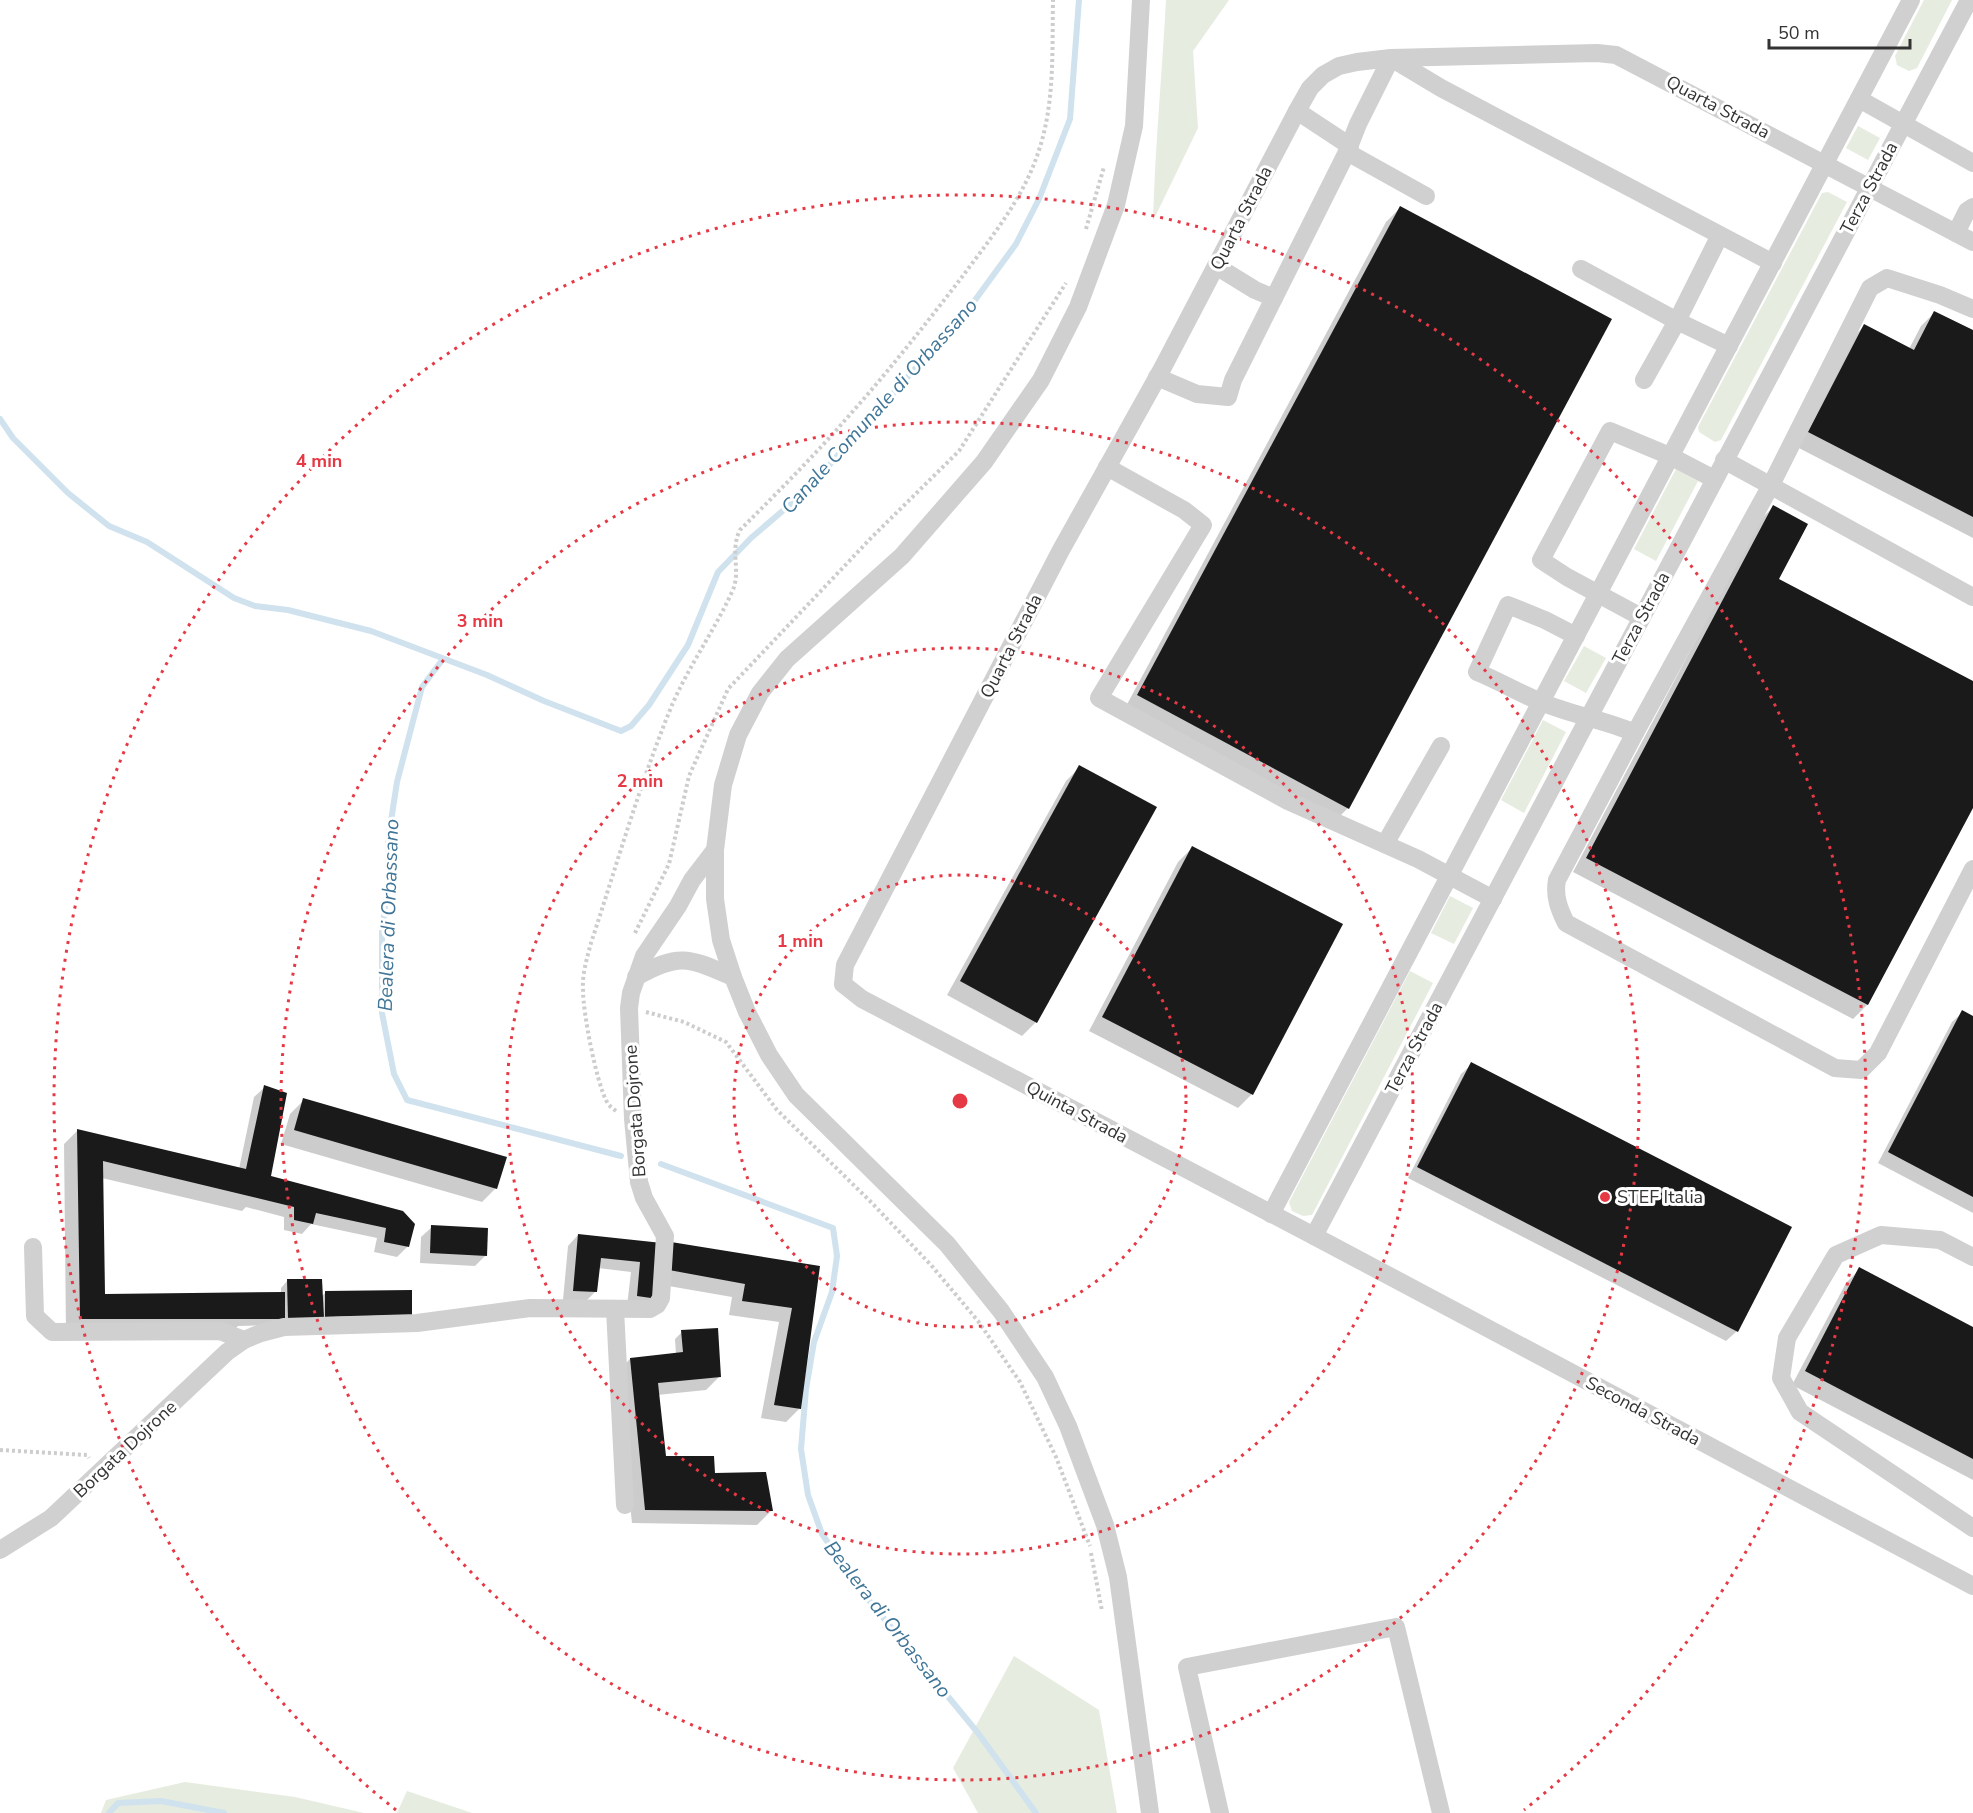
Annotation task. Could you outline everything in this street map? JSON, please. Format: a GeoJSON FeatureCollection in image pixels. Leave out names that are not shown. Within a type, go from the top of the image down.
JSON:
{"type":"FeatureCollection","features":[{"type":"Feature","properties":{"kind":"street"},"geometry":{"type":"LineString","coordinates":[[1141,0],[1134,126],[1116,205],[1073,317],[1041,380],[984,462],[902,556],[787,660],[760,693],[738,735],[723,785],[715,850],[716,899],[722,940],[747,1012],[769,1055],[796,1095],[947,1244],[1001,1311],[1045,1377],[1072,1435],[1108,1535],[1118,1577],[1150,1813]]}},
{"type":"Feature","properties":{"kind":"street"},"geometry":{"type":"LineString","coordinates":[[1271,1214],[1911,0]]}},
{"type":"Feature","properties":{"kind":"street","name":"Terza Strada"},"geometry":{"type":"LineString","coordinates":[[1314,1236],[1969,0]]}},
{"type":"Feature","properties":{"kind":"street","name":"Quarta Strada"},"geometry":{"type":"LineString","coordinates":[[843,984],[845,965],[1061,550],[1157,377],[1297,111],[1310,88],[1323,75],[1339,66],[1391,58],[1597,52],[1616,55],[1973,242]]}},
{"type":"Feature","properties":{"kind":"street"},"geometry":{"type":"LineString","coordinates":[[1157,377],[1197,394],[1228,397],[1233,380],[1391,58],[1441,88],[1719,237],[1773,263]]}},
{"type":"Feature","properties":{"kind":"street"},"geometry":{"type":"LineString","coordinates":[[1859,99],[1973,163]]}},
{"type":"Feature","properties":{"kind":"street"},"geometry":{"type":"LineString","coordinates":[[1297,111],[1348,149],[1425,196]]}},
{"type":"Feature","properties":{"kind":"street"},"geometry":{"type":"LineString","coordinates":[[1956,233],[1967,211],[1973,207]]}},
{"type":"Feature","properties":{"kind":"street"},"geometry":{"type":"LineString","coordinates":[[1644,380],[1677,321],[1719,237]]}},
{"type":"Feature","properties":{"kind":"street"},"geometry":{"type":"LineString","coordinates":[[1216,266],[1255,290],[1274,298]]}},
{"type":"Feature","properties":{"kind":"street"},"geometry":{"type":"LineString","coordinates":[[1581,269],[1677,321],[1729,346]]}},
{"type":"Feature","properties":{"kind":"street"},"geometry":{"type":"LineString","coordinates":[[1973,309],[1887,278],[1870,288],[1772,485],[1635,733],[1557,880],[1555,890],[1559,910],[1566,923],[1835,1068],[1861,1071],[1878,1053],[1973,869]]}},
{"type":"Feature","properties":{"kind":"street"},"geometry":{"type":"LineString","coordinates":[[1641,616],[1567,577],[1541,560],[1610,431],[1670,456],[1714,479]]}},
{"type":"Feature","properties":{"kind":"street"},"geometry":{"type":"LineString","coordinates":[[1724,460],[1973,597]]}},
{"type":"Feature","properties":{"kind":"street"},"geometry":{"type":"LineString","coordinates":[[1107,467],[1184,510],[1203,525],[1099,698],[1288,801],[1418,859],[1493,900]]}},
{"type":"Feature","properties":{"kind":"street"},"geometry":{"type":"LineString","coordinates":[[1576,636],[1508,605],[1477,672],[1541,702],[1588,718],[1618,725],[1635,733]]}},
{"type":"Feature","properties":{"kind":"street"},"geometry":{"type":"LineString","coordinates":[[1385,844],[1441,746]]}},
{"type":"Feature","properties":{"kind":"street","name":"Borgata Dojrone"},"geometry":{"type":"LineString","coordinates":[[0,1550],[51,1518],[227,1352],[244,1340],[261,1333],[284,1327],[417,1323],[530,1308],[650,1309],[657,1305],[662,1298],[664,1236],[644,1198],[639,1182],[633,1119],[629,1008],[636,976],[644,956],[678,906],[692,880],[715,850]]}},
{"type":"Feature","properties":{"kind":"street"},"geometry":{"type":"LineString","coordinates":[[636,976],[660,964],[685,959],[699,962],[733,977]]}},
{"type":"Feature","properties":{"kind":"street","name":"Quinta Strada"},"geometry":{"type":"LineString","coordinates":[[843,984],[862,999],[1314,1236]]}},
{"type":"Feature","properties":{"kind":"street"},"geometry":{"type":"LineString","coordinates":[[1973,1257],[1940,1240],[1881,1235],[1836,1255],[1787,1338],[1781,1378],[1800,1412],[1973,1528]]}},
{"type":"Feature","properties":{"kind":"street","name":"Seconda Strada"},"geometry":{"type":"LineString","coordinates":[[1314,1236],[1973,1586]]}},
{"type":"Feature","properties":{"kind":"street"},"geometry":{"type":"LineString","coordinates":[[33,1246],[35,1316],[52,1332],[220,1331],[244,1340]]}},
{"type":"Feature","properties":{"kind":"street"},"geometry":{"type":"LineString","coordinates":[[615,1309],[625,1505]]}},
{"type":"Feature","properties":{"kind":"street"},"geometry":{"type":"LineString","coordinates":[[1220,1813],[1187,1667],[1396,1627],[1441,1813]]}},
{"type":"Feature","properties":{"kind":"path"},"geometry":{"type":"LineString","coordinates":[[633,1119],[618,1113],[607,1103],[599,1082],[583,989],[591,943],[657,745],[681,686],[733,591],[736,563],[734,548],[740,531],[846,419],[900,355],[993,235],[1021,192],[1038,155],[1047,120],[1052,87],[1053,0]]}},
{"type":"Feature","properties":{"kind":"path"},"geometry":{"type":"LineString","coordinates":[[1083,239],[1106,161]]}},
{"type":"Feature","properties":{"kind":"path"},"geometry":{"type":"LineString","coordinates":[[631,942],[669,864],[689,776],[728,689],[872,538],[959,451],[1066,282]]}},
{"type":"Feature","properties":{"kind":"path"},"geometry":{"type":"LineString","coordinates":[[629,1008],[684,1022],[726,1042],[777,1110],[870,1201],[931,1265],[978,1321],[1020,1382],[1056,1457],[1090,1546],[1103,1612]]}},
{"type":"Feature","properties":{"kind":"path"},"geometry":{"type":"LineString","coordinates":[[0,1450],[87,1455],[100,1473]]}},
{"type":"Feature","properties":{"kind":"shaded area"},"geometry":{"type":"Polygon","coordinates":[[[1166,0],[1229,0],[1193,51],[1198,128],[1153,221],[1155,166],[1166,0]]]}},
{"type":"Feature","properties":{"kind":"shaded area"},"geometry":{"type":"Polygon","coordinates":[[[1924,0],[1952,0],[1917,68],[1909,71],[1897,65],[1895,56],[1924,0]]]}},
{"type":"Feature","properties":{"kind":"shaded area"},"geometry":{"type":"Polygon","coordinates":[[[1858,126],[1880,138],[1868,160],[1846,148],[1858,126]]]}},
{"type":"Feature","properties":{"kind":"shaded area"},"geometry":{"type":"Polygon","coordinates":[[[1828,192],[1847,202],[1721,440],[1715,442],[1699,432],[1698,427],[1822,193],[1828,192]]]}},
{"type":"Feature","properties":{"kind":"shaded area"},"geometry":{"type":"Polygon","coordinates":[[[1676,469],[1698,481],[1656,561],[1634,549],[1676,469]]]}},
{"type":"Feature","properties":{"kind":"shaded area"},"geometry":{"type":"Polygon","coordinates":[[[1584,646],[1606,658],[1586,693],[1564,681],[1584,646]]]}},
{"type":"Feature","properties":{"kind":"shaded area"},"geometry":{"type":"Polygon","coordinates":[[[1543,720],[1566,732],[1524,813],[1501,800],[1543,720]]]}},
{"type":"Feature","properties":{"kind":"shaded area"},"geometry":{"type":"Polygon","coordinates":[[[1450,896],[1473,908],[1454,944],[1431,933],[1450,896]]]}},
{"type":"Feature","properties":{"kind":"shaded area"},"geometry":{"type":"Polygon","coordinates":[[[1410,971],[1433,983],[1312,1215],[1303,1216],[1292,1211],[1289,1202],[1410,971]]]}},
{"type":"Feature","properties":{"kind":"shaded area"},"geometry":{"type":"Polygon","coordinates":[[[1014,1656],[1099,1710],[1117,1813],[978,1813],[953,1768],[1014,1656]]]}},
{"type":"Feature","properties":{"kind":"shaded area"},"geometry":{"type":"Polygon","coordinates":[[[185,1782],[295,1797],[364,1813],[101,1813],[106,1800],[185,1782]]]}},
{"type":"Feature","properties":{"kind":"shaded area"},"geometry":{"type":"Polygon","coordinates":[[[407,1791],[472,1813],[397,1813],[407,1791]]]}},
{"type":"Feature","properties":{"kind":"building"},"geometry":{"type":"Polygon","coordinates":[[[1400,206],[1612,319],[1349,809],[1137,695],[1400,206]]]}},
{"type":"Feature","properties":{"kind":"building"},"geometry":{"type":"Polygon","coordinates":[[[1934,311],[1973,330],[1973,517],[1808,432],[1864,324],[1914,350],[1934,311]]]}},
{"type":"Feature","properties":{"kind":"building"},"geometry":{"type":"Polygon","coordinates":[[[1773,505],[1808,524],[1779,579],[1973,681],[1973,808],[1868,1005],[1586,858],[1773,505]]]}},
{"type":"Feature","properties":{"kind":"building"},"geometry":{"type":"Polygon","coordinates":[[[1079,765],[1157,807],[1037,1023],[960,981],[1079,765]]]}},
{"type":"Feature","properties":{"kind":"building"},"geometry":{"type":"Polygon","coordinates":[[[1192,846],[1343,924],[1253,1095],[1102,1017],[1192,846]]]}},
{"type":"Feature","properties":{"kind":"building"},"geometry":{"type":"Polygon","coordinates":[[[1962,1010],[1973,1016],[1973,1197],[1888,1152],[1962,1010]]]}},
{"type":"Feature","properties":{"kind":"building","name":"STEF Italia"},"geometry":{"type":"Polygon","coordinates":[[[1471,1062],[1792,1227],[1738,1332],[1417,1167],[1471,1062]]]}},
{"type":"Feature","properties":{"kind":"building"},"geometry":{"type":"Polygon","coordinates":[[[264,1085],[287,1093],[271,1176],[403,1211],[415,1224],[409,1247],[384,1242],[386,1228],[316,1213],[313,1224],[294,1220],[294,1207],[103,1161],[105,1294],[285,1292],[285,1319],[80,1319],[77,1129],[246,1169],[264,1085]]]}},
{"type":"Feature","properties":{"kind":"building"},"geometry":{"type":"Polygon","coordinates":[[[303,1098],[507,1157],[497,1189],[294,1130],[303,1098]]]}},
{"type":"Feature","properties":{"kind":"building"},"geometry":{"type":"Polygon","coordinates":[[[431,1225],[488,1228],[487,1256],[430,1253],[431,1225]]]}},
{"type":"Feature","properties":{"kind":"building"},"geometry":{"type":"Polygon","coordinates":[[[578,1234],[662,1243],[658,1299],[637,1296],[640,1262],[601,1258],[597,1292],[573,1291],[578,1234]]]}},
{"type":"Feature","properties":{"kind":"building"},"geometry":{"type":"Polygon","coordinates":[[[671,1242],[820,1266],[801,1409],[774,1405],[792,1308],[742,1301],[745,1284],[669,1270],[671,1242]]]}},
{"type":"Feature","properties":{"kind":"building"},"geometry":{"type":"Polygon","coordinates":[[[1859,1267],[1973,1327],[1973,1459],[1805,1371],[1859,1267]]]}},
{"type":"Feature","properties":{"kind":"building"},"geometry":{"type":"Polygon","coordinates":[[[287,1279],[322,1279],[324,1318],[288,1319],[287,1279]]]}},
{"type":"Feature","properties":{"kind":"building"},"geometry":{"type":"Polygon","coordinates":[[[412,1290],[412,1315],[325,1317],[325,1291],[412,1290]]]}},
{"type":"Feature","properties":{"kind":"building"},"geometry":{"type":"Polygon","coordinates":[[[718,1328],[721,1377],[658,1383],[666,1456],[714,1456],[715,1473],[766,1472],[773,1511],[645,1510],[630,1358],[683,1352],[681,1330],[718,1328]]]}},
{"type":"Feature","properties":{"kind":"waterway","name":"Canale Comunale di Orbassano"},"geometry":{"type":"LineString","coordinates":[[0,419],[13,438],[68,493],[109,526],[147,542],[234,598],[255,606],[288,610],[371,631],[487,675],[544,701],[621,731],[631,726],[649,705],[688,645],[718,572],[751,538],[807,490],[970,307],[1016,244],[1039,199],[1070,119],[1079,0]]}},
{"type":"Feature","properties":{"kind":"waterway","name":"Bealera di Orbassano"},"geometry":{"type":"LineString","coordinates":[[443,659],[422,687],[397,782],[388,840],[389,871],[382,932],[382,1013],[394,1074],[407,1100],[621,1156]]}},
{"type":"Feature","properties":{"kind":"waterway","name":"Bealera di Orbassano"},"geometry":{"type":"LineString","coordinates":[[661,1164],[833,1228],[837,1256],[832,1292],[814,1342],[806,1389],[801,1449],[808,1495],[822,1534],[863,1593],[978,1733],[1036,1813]]}},
{"type":"Feature","properties":{"kind":"waterway","name":"Bealera di Orbassano"},"geometry":{"type":"LineString","coordinates":[[109,1813],[118,1803],[161,1801],[224,1813]]}},
{"type":"Feature","properties":{"kind":"place","name":"STEF Italia"},"geometry":{"type":"Point","coordinates":[1605,1197]}}]}
